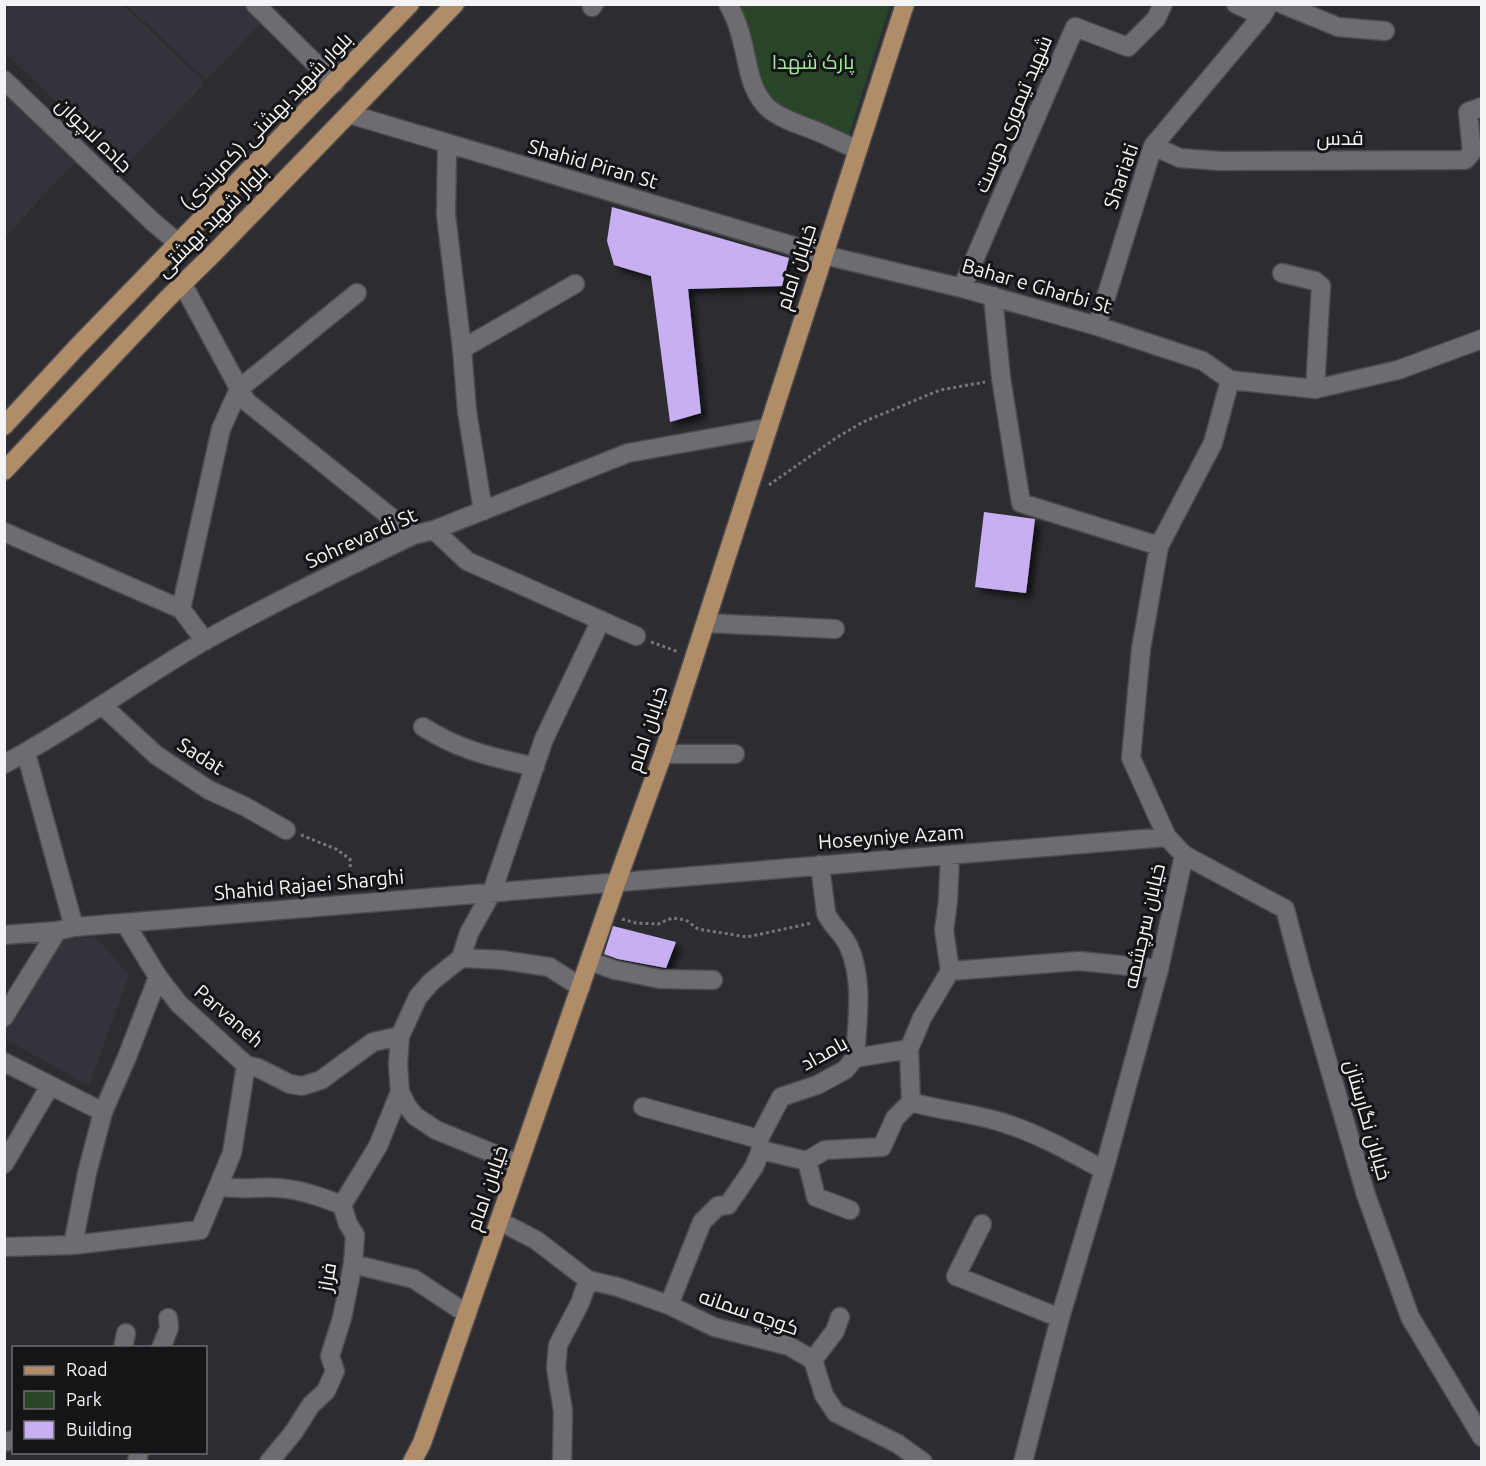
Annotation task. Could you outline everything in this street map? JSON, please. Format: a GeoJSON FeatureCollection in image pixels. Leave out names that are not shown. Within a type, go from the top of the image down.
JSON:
{"type":"FeatureCollection","features":[{"type":"Feature","properties":{"kind":"main road","name":"بلوار شهید بهشتی (کمربندی)"},"geometry":{"type":"LineString","coordinates":[[178,243],[410,4]]}},
{"type":"Feature","properties":{"kind":"main road","name":"بلوار شهید بهشتی"},"geometry":{"type":"LineString","coordinates":[[4,471],[182,283],[216,251],[454,4]]}},
{"type":"Feature","properties":{"kind":"main road","name":"خیابان امام"},"geometry":{"type":"LineString","coordinates":[[412,1461],[422,1443],[663,754],[905,4]]}},
{"type":"Feature","properties":{"kind":"main road"},"geometry":{"type":"LineString","coordinates":[[193,229],[206,230],[214,237],[216,251]]}},
{"type":"Feature","properties":{"kind":"main road","name":"بلوار شهید بهشتی"},"geometry":{"type":"LineString","coordinates":[[4,426],[178,243]]}},
{"type":"Feature","properties":{"kind":"street"},"geometry":{"type":"LineString","coordinates":[[255,4],[335,83]]}},
{"type":"Feature","properties":{"kind":"street"},"geometry":{"type":"LineString","coordinates":[[728,4],[739,31],[751,80],[761,102],[769,111],[786,121],[858,150]]}},
{"type":"Feature","properties":{"kind":"street","name":"شهید تیموری دوست"},"geometry":{"type":"LineString","coordinates":[[962,288],[1075,27],[1128,47],[1156,19],[1163,4]]}},
{"type":"Feature","properties":{"kind":"street"},"geometry":{"type":"LineString","coordinates":[[1236,4],[1266,10]]}},
{"type":"Feature","properties":{"kind":"street"},"geometry":{"type":"LineString","coordinates":[[1282,4],[1338,27],[1385,32]]}},
{"type":"Feature","properties":{"kind":"street","name":"Shariati"},"geometry":{"type":"LineString","coordinates":[[1097,326],[1153,146],[1266,10]]}},
{"type":"Feature","properties":{"kind":"street","name":"جاده لاچوان"},"geometry":{"type":"LineString","coordinates":[[4,80],[178,243]]}},
{"type":"Feature","properties":{"kind":"street","name":"قدس"},"geometry":{"type":"LineString","coordinates":[[1153,146],[1180,158],[1220,161],[1465,160],[1472,152],[1468,112],[1482,107]]}},
{"type":"Feature","properties":{"kind":"street","name":"Shahid Piran St"},"geometry":{"type":"LineString","coordinates":[[349,114],[824,255]]}},
{"type":"Feature","properties":{"kind":"street"},"geometry":{"type":"LineString","coordinates":[[447,144],[446,215],[467,411],[483,511]]}},
{"type":"Feature","properties":{"kind":"street","name":"Bahar e Gharbi St"},"geometry":{"type":"LineString","coordinates":[[824,255],[962,288],[1097,326],[1203,361],[1230,380]]}},
{"type":"Feature","properties":{"kind":"street"},"geometry":{"type":"LineString","coordinates":[[1282,273],[1315,281],[1321,286],[1315,389]]}},
{"type":"Feature","properties":{"kind":"street"},"geometry":{"type":"LineString","coordinates":[[182,283],[246,401],[413,535]]}},
{"type":"Feature","properties":{"kind":"street"},"geometry":{"type":"LineString","coordinates":[[462,349],[575,284]]}},
{"type":"Feature","properties":{"kind":"street"},"geometry":{"type":"LineString","coordinates":[[180,609],[221,429],[239,389],[357,293]]}},
{"type":"Feature","properties":{"kind":"street"},"geometry":{"type":"LineString","coordinates":[[993,297],[1001,378],[1021,503],[1159,546]]}},
{"type":"Feature","properties":{"kind":"street"},"geometry":{"type":"LineString","coordinates":[[1230,380],[1315,389],[1398,370],[1482,339]]}},
{"type":"Feature","properties":{"kind":"street","name":"خیابان سرچشمه"},"geometry":{"type":"LineString","coordinates":[[1023,1461],[1060,1318],[1104,1170],[1159,969],[1184,855],[1167,837],[1131,758],[1141,649],[1159,546],[1213,442],[1230,380]]}},
{"type":"Feature","properties":{"kind":"street","name":"Sohrevardi St"},"geometry":{"type":"LineString","coordinates":[[4,764],[26,753],[205,641],[281,599],[413,535],[434,530],[628,453],[768,428]]}},
{"type":"Feature","properties":{"kind":"street"},"geometry":{"type":"LineString","coordinates":[[434,530],[467,561],[636,636]]}},
{"type":"Feature","properties":{"kind":"street"},"geometry":{"type":"LineString","coordinates":[[4,532],[180,609],[205,641]]}},
{"type":"Feature","properties":{"kind":"street"},"geometry":{"type":"LineString","coordinates":[[519,1164],[436,1130],[414,1116],[400,1092],[399,1036],[418,997],[431,982],[461,958],[469,933],[492,892],[535,767],[560,703],[601,621]]}},
{"type":"Feature","properties":{"kind":"street"},"geometry":{"type":"LineString","coordinates":[[705,623],[835,629]]}},
{"type":"Feature","properties":{"kind":"street","name":"Sadat"},"geometry":{"type":"LineString","coordinates":[[103,705],[156,755],[209,790],[246,807],[286,830]]}},
{"type":"Feature","properties":{"kind":"street"},"geometry":{"type":"LineString","coordinates":[[423,727],[445,742],[461,748],[535,767]]}},
{"type":"Feature","properties":{"kind":"street"},"geometry":{"type":"LineString","coordinates":[[4,1017],[66,929],[26,753]]}},
{"type":"Feature","properties":{"kind":"street"},"geometry":{"type":"LineString","coordinates":[[663,754],[735,754]]}},
{"type":"Feature","properties":{"kind":"street","name":"Hoseyniye Azam"},"geometry":{"type":"LineString","coordinates":[[617,881],[1167,837]]}},
{"type":"Feature","properties":{"kind":"street"},"geometry":{"type":"LineString","coordinates":[[807,1161],[825,1150],[882,1147],[895,1118],[911,1102],[909,1049],[922,1018],[950,971],[944,930],[950,855]]}},
{"type":"Feature","properties":{"kind":"street","name":"خیابان نگارستان"},"geometry":{"type":"LineString","coordinates":[[1184,855],[1285,909],[1366,1195],[1410,1317],[1482,1437]]}},
{"type":"Feature","properties":{"kind":"street"},"geometry":{"type":"LineString","coordinates":[[820,865],[825,913],[850,947],[859,979],[855,1058]]}},
{"type":"Feature","properties":{"kind":"street","name":"Shahid Rajaei Sharghi"},"geometry":{"type":"LineString","coordinates":[[4,935],[617,881]]}},
{"type":"Feature","properties":{"kind":"street","name":"Parvaneh"},"geometry":{"type":"LineString","coordinates":[[124,923],[158,977],[179,1004],[246,1065],[258,1068],[290,1084],[302,1086],[321,1080],[373,1042],[399,1036]]}},
{"type":"Feature","properties":{"kind":"street"},"geometry":{"type":"LineString","coordinates":[[461,958],[503,960],[549,967],[580,987]]}},
{"type":"Feature","properties":{"kind":"street"},"geometry":{"type":"LineString","coordinates":[[590,961],[615,970],[660,979],[713,980]]}},
{"type":"Feature","properties":{"kind":"street"},"geometry":{"type":"LineString","coordinates":[[950,971],[1079,961],[1159,969]]}},
{"type":"Feature","properties":{"kind":"street"},"geometry":{"type":"LineString","coordinates":[[73,1245],[87,1173],[103,1112],[158,977]]}},
{"type":"Feature","properties":{"kind":"street","name":"بامداد"},"geometry":{"type":"LineString","coordinates":[[669,1305],[702,1222],[718,1206],[728,1205],[754,1167],[760,1145],[781,1096],[817,1085],[845,1070],[855,1058],[909,1049]]}},
{"type":"Feature","properties":{"kind":"street"},"geometry":{"type":"LineString","coordinates":[[4,1062],[103,1112]]}},
{"type":"Feature","properties":{"kind":"street"},"geometry":{"type":"LineString","coordinates":[[4,1247],[73,1245],[201,1230],[232,1153],[246,1065]]}},
{"type":"Feature","properties":{"kind":"street"},"geometry":{"type":"LineString","coordinates":[[4,1164],[50,1086]]}},
{"type":"Feature","properties":{"kind":"street"},"geometry":{"type":"LineString","coordinates":[[219,1186],[231,1189],[277,1188],[309,1192],[342,1204],[378,1146],[400,1092]]}},
{"type":"Feature","properties":{"kind":"street"},"geometry":{"type":"LineString","coordinates":[[911,1102],[1007,1124],[1046,1139],[1104,1170]]}},
{"type":"Feature","properties":{"kind":"street"},"geometry":{"type":"LineString","coordinates":[[643,1107],[807,1161]]}},
{"type":"Feature","properties":{"kind":"street"},"geometry":{"type":"LineString","coordinates":[[807,1161],[816,1197],[850,1210]]}},
{"type":"Feature","properties":{"kind":"street","name":"فراز"},"geometry":{"type":"LineString","coordinates":[[279,1458],[311,1405],[326,1391],[335,1371],[330,1356],[342,1318],[353,1264],[355,1235],[348,1224],[342,1204]]}},
{"type":"Feature","properties":{"kind":"street","name":"کوچه سمانه"},"geometry":{"type":"LineString","coordinates":[[499,1221],[536,1240],[588,1280],[618,1287],[669,1305],[714,1327],[789,1346],[813,1360],[824,1395],[836,1413],[898,1444],[923,1461]]}},
{"type":"Feature","properties":{"kind":"street"},"geometry":{"type":"LineString","coordinates":[[981,1224],[956,1276],[1060,1318]]}},
{"type":"Feature","properties":{"kind":"street"},"geometry":{"type":"LineString","coordinates":[[353,1264],[414,1280],[467,1314]]}},
{"type":"Feature","properties":{"kind":"street"},"geometry":{"type":"LineString","coordinates":[[562,1461],[563,1411],[556,1368],[558,1346],[588,1280]]}},
{"type":"Feature","properties":{"kind":"street"},"geometry":{"type":"LineString","coordinates":[[813,1360],[835,1331],[840,1317]]}},
{"type":"Feature","properties":{"kind":"street"},"geometry":{"type":"LineString","coordinates":[[162,1346],[169,1328],[168,1318]]}},
{"type":"Feature","properties":{"kind":"path"},"geometry":{"type":"LineString","coordinates":[[748,490],[766,486],[863,422],[940,390],[1001,378]]}},
{"type":"Feature","properties":{"kind":"path"},"geometry":{"type":"LineString","coordinates":[[636,636],[694,658]]}},
{"type":"Feature","properties":{"kind":"path"},"geometry":{"type":"LineString","coordinates":[[286,830],[336,849],[350,859],[351,904]]}},
{"type":"Feature","properties":{"kind":"path"},"geometry":{"type":"LineString","coordinates":[[606,914],[636,923],[658,924],[672,918],[686,920],[698,929],[747,938],[828,919]]}},
{"type":"Feature","properties":{"kind":"shaded area"},"geometry":{"type":"Polygon","coordinates":[[[7,5],[123,5],[205,83],[124,167],[5,53],[5,7],[7,5]]]}},
{"type":"Feature","properties":{"kind":"shaded area"},"geometry":{"type":"Polygon","coordinates":[[[127,5],[242,5],[261,23],[207,80],[127,5]]]}},
{"type":"Feature","properties":{"kind":"shaded area"},"geometry":{"type":"Polygon","coordinates":[[[5,96],[75,162],[4,237],[5,96]]]}},
{"type":"Feature","properties":{"kind":"shaded area"},"geometry":{"type":"Polygon","coordinates":[[[96,937],[129,975],[89,1086],[5,1039],[5,1002],[46,941],[96,937]]]}},
{"type":"Feature","properties":{"kind":"green space","name":"پارک شهدا"},"geometry":{"type":"Polygon","coordinates":[[[741,5],[890,5],[848,138],[782,112],[769,99],[759,79],[741,5]]]}},
{"type":"Feature","properties":{"kind":"building"},"geometry":{"type":"Polygon","coordinates":[[[612,207],[789,258],[782,286],[688,289],[701,413],[670,422],[651,276],[614,265],[607,241],[612,207]]]}},
{"type":"Feature","properties":{"kind":"building"},"geometry":{"type":"Polygon","coordinates":[[[984,512],[1035,519],[1026,593],[975,587],[984,512]]]}},
{"type":"Feature","properties":{"kind":"building"},"geometry":{"type":"Polygon","coordinates":[[[613,926],[676,942],[666,968],[604,954],[613,926]]]}}]}
